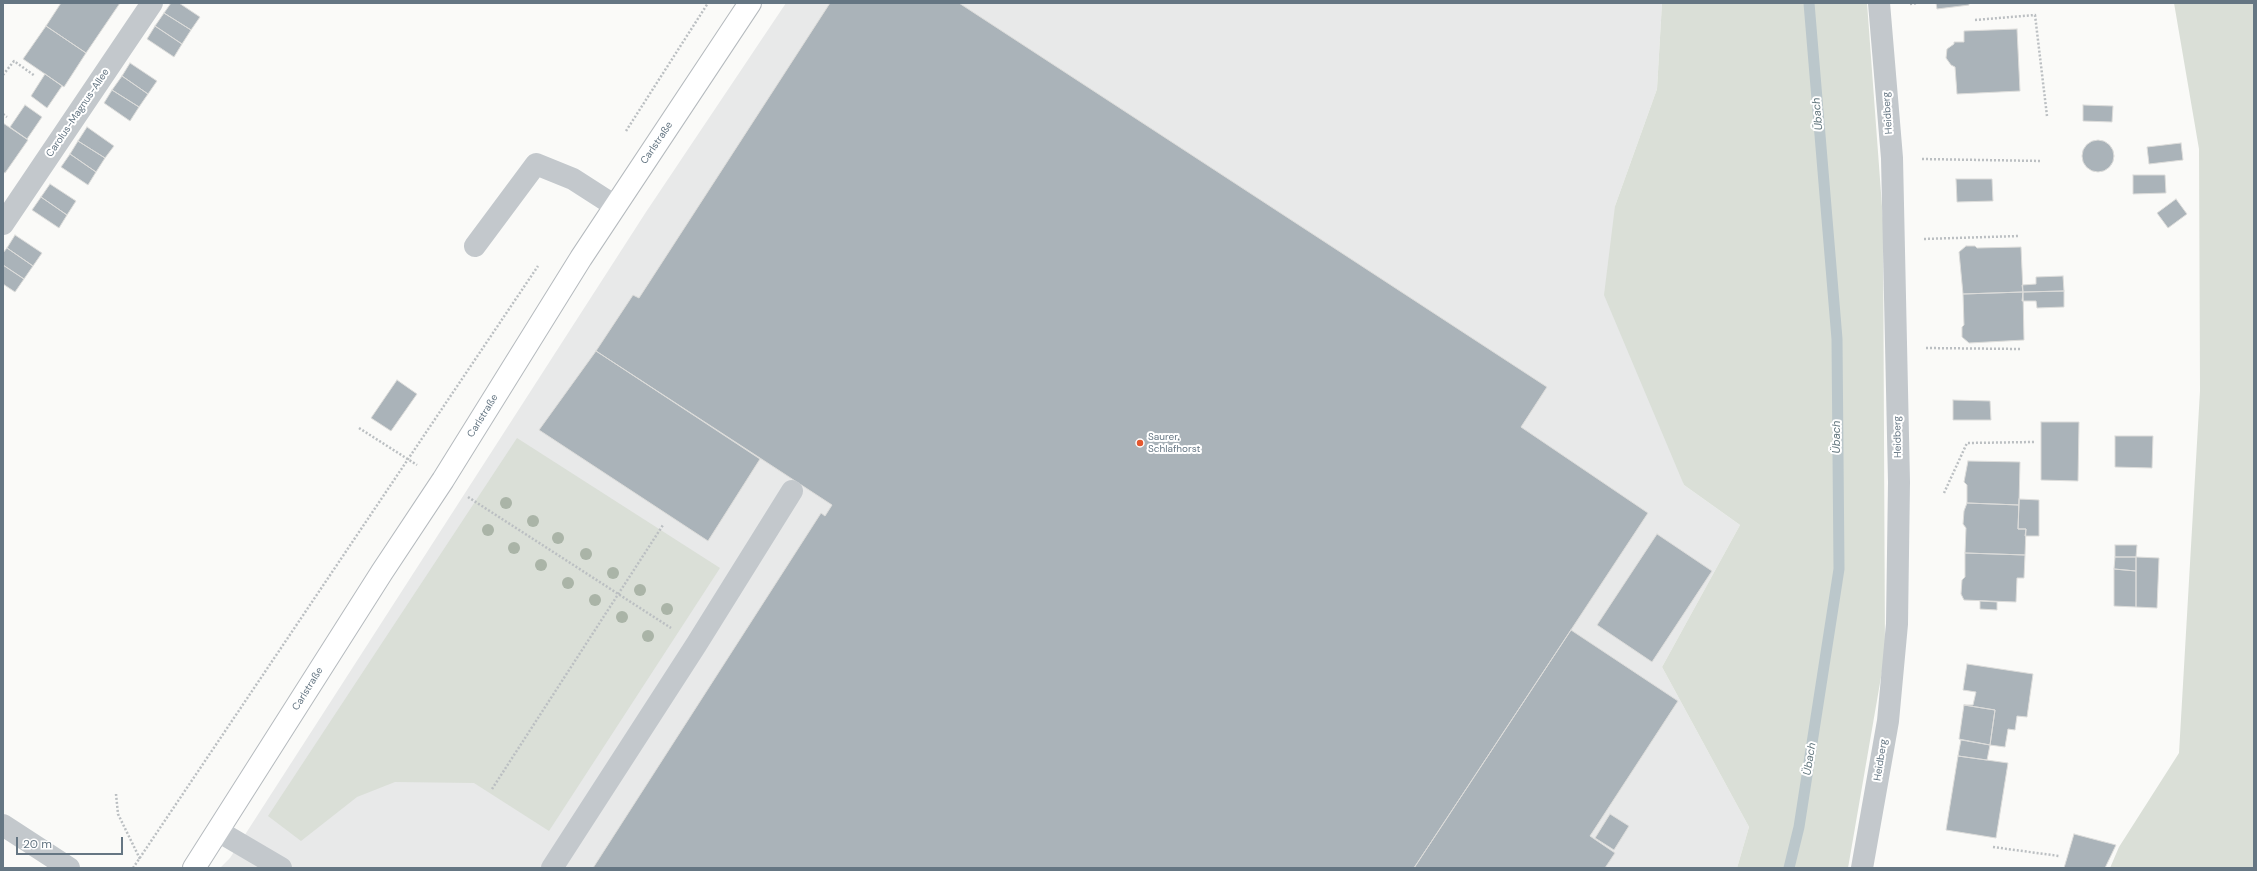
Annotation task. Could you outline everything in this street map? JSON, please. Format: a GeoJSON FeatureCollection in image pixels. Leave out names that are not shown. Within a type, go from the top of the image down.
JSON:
{"type":"FeatureCollection","features":[{"type":"Feature","properties":{"kind":"main road","name":"Carlstraße"},"geometry":{"type":"LineString","coordinates":[[194,868],[616,206],[750,3]]}},
{"type":"Feature","properties":{"kind":"street","name":"Carolus-Magnus-Allee"},"geometry":{"type":"LineString","coordinates":[[3,224],[152,3]]}},
{"type":"Feature","properties":{"kind":"street","name":"Heidberg"},"geometry":{"type":"LineString","coordinates":[[1862,868],[1888,721],[1897,624],[1899,482],[1892,158],[1879,3]]}},
{"type":"Feature","properties":{"kind":"street"},"geometry":{"type":"LineString","coordinates":[[475,246],[536,164],[573,179],[616,206]]}},
{"type":"Feature","properties":{"kind":"street"},"geometry":{"type":"LineString","coordinates":[[552,868],[696,645],[792,491]]}},
{"type":"Feature","properties":{"kind":"street"},"geometry":{"type":"LineString","coordinates":[[3,825],[69,868]]}},
{"type":"Feature","properties":{"kind":"street"},"geometry":{"type":"LineString","coordinates":[[218,831],[281,868]]}},
{"type":"Feature","properties":{"kind":"path"},"geometry":{"type":"LineString","coordinates":[[623,136],[708,3]]}},
{"type":"Feature","properties":{"kind":"path"},"geometry":{"type":"LineString","coordinates":[[1975,20],[2035,15],[2047,116]]}},
{"type":"Feature","properties":{"kind":"path"},"geometry":{"type":"LineString","coordinates":[[3,75],[14,61],[35,76]]}},
{"type":"Feature","properties":{"kind":"path"},"geometry":{"type":"LineString","coordinates":[[3,114],[7,117]]}},
{"type":"Feature","properties":{"kind":"path"},"geometry":{"type":"LineString","coordinates":[[1892,158],[2042,161]]}},
{"type":"Feature","properties":{"kind":"path"},"geometry":{"type":"LineString","coordinates":[[1893,240],[2019,236]]}},
{"type":"Feature","properties":{"kind":"path"},"geometry":{"type":"LineString","coordinates":[[134,868],[540,262]]}},
{"type":"Feature","properties":{"kind":"path"},"geometry":{"type":"LineString","coordinates":[[1896,348],[2021,349]]}},
{"type":"Feature","properties":{"kind":"path"},"geometry":{"type":"LineString","coordinates":[[359,428],[408,460]]}},
{"type":"Feature","properties":{"kind":"path"},"geometry":{"type":"LineString","coordinates":[[1944,493],[1967,443],[2034,442]]}},
{"type":"Feature","properties":{"kind":"path"},"geometry":{"type":"LineString","coordinates":[[468,496],[696,645]]}},
{"type":"Feature","properties":{"kind":"path"},"geometry":{"type":"LineString","coordinates":[[492,788],[663,525]]}},
{"type":"Feature","properties":{"kind":"path"},"geometry":{"type":"LineString","coordinates":[[116,794],[118,814],[140,859]]}},
{"type":"Feature","properties":{"kind":"path"},"geometry":{"type":"LineString","coordinates":[[1993,846],[2059,856]]}},
{"type":"Feature","properties":{"kind":"shaded area"},"geometry":{"type":"Polygon","coordinates":[[[786,3],[1662,3],[1657,89],[1615,206],[1684,485],[1740,525],[1662,667],[1749,827],[1737,868],[220,868],[230,858],[646,212],[786,3]]]}},
{"type":"Feature","properties":{"kind":"shaded area"},"geometry":{"type":"Polygon","coordinates":[[[1662,3],[1867,3],[1883,220],[1885,654],[1848,868],[1737,868],[1749,827],[1662,667],[1740,525],[1684,485],[1604,295],[1615,206],[1657,89],[1662,3]]]}},
{"type":"Feature","properties":{"kind":"shaded area"},"geometry":{"type":"Polygon","coordinates":[[[2174,3],[2254,3],[2254,868],[2110,868],[2119,847],[2179,753],[2200,391],[2199,149],[2174,3]]]}},
{"type":"Feature","properties":{"kind":"shaded area"},"geometry":{"type":"Polygon","coordinates":[[[517,438],[720,568],[549,831],[474,783],[395,782],[357,797],[301,841],[268,816],[517,438]]]}},
{"type":"Feature","properties":{"kind":"building"},"geometry":{"type":"Polygon","coordinates":[[[61,3],[120,3],[86,53],[46,26],[61,3]]]}},
{"type":"Feature","properties":{"kind":"building"},"geometry":{"type":"Polygon","coordinates":[[[171,3],[179,3],[200,17],[191,30],[164,13],[171,3]]]}},
{"type":"Feature","properties":{"kind":"building","name":"Saurer. Schlafhorst"},"geometry":{"type":"Polygon","coordinates":[[[830,3],[959,3],[1547,387],[1521,427],[1648,513],[1414,868],[593,868],[821,513],[825,516],[832,505],[596,351],[633,295],[639,298],[830,3]]]}},
{"type":"Feature","properties":{"kind":"building"},"geometry":{"type":"Polygon","coordinates":[[[1936,3],[1969,3],[1969,5],[1937,9],[1936,3]]]}},
{"type":"Feature","properties":{"kind":"building"},"geometry":{"type":"Polygon","coordinates":[[[164,13],[191,30],[182,44],[155,26],[164,13]]]}},
{"type":"Feature","properties":{"kind":"building"},"geometry":{"type":"Polygon","coordinates":[[[46,26],[86,53],[64,87],[23,59],[46,26]]]}},
{"type":"Feature","properties":{"kind":"building"},"geometry":{"type":"Polygon","coordinates":[[[155,26],[182,44],[174,57],[147,39],[155,26]]]}},
{"type":"Feature","properties":{"kind":"building"},"geometry":{"type":"Polygon","coordinates":[[[2017,29],[2020,91],[1957,94],[1955,67],[1951,65],[1946,58],[1947,49],[1954,44],[1954,42],[1964,42],[1964,31],[2017,29]]]}},
{"type":"Feature","properties":{"kind":"building"},"geometry":{"type":"Polygon","coordinates":[[[130,63],[157,81],[148,94],[122,76],[130,63]]]}},
{"type":"Feature","properties":{"kind":"building"},"geometry":{"type":"Polygon","coordinates":[[[45,74],[62,86],[47,108],[31,96],[45,74]]]}},
{"type":"Feature","properties":{"kind":"building"},"geometry":{"type":"Polygon","coordinates":[[[122,76],[148,94],[139,107],[112,90],[122,76]]]}},
{"type":"Feature","properties":{"kind":"building"},"geometry":{"type":"Polygon","coordinates":[[[112,90],[139,107],[130,121],[104,103],[112,90]]]}},
{"type":"Feature","properties":{"kind":"building"},"geometry":{"type":"Polygon","coordinates":[[[25,105],[42,117],[27,139],[10,127],[25,105]]]}},
{"type":"Feature","properties":{"kind":"building"},"geometry":{"type":"Polygon","coordinates":[[[2083,105],[2113,106],[2112,122],[2083,121],[2083,105]]]}},
{"type":"Feature","properties":{"kind":"building"},"geometry":{"type":"Polygon","coordinates":[[[3,123],[28,140],[5,173],[3,172],[3,123]]]}},
{"type":"Feature","properties":{"kind":"building"},"geometry":{"type":"Polygon","coordinates":[[[87,127],[114,146],[105,158],[78,141],[87,127]]]}},
{"type":"Feature","properties":{"kind":"building"},"geometry":{"type":"Polygon","coordinates":[[[2098,140],[2104,141],[2111,147],[2114,156],[2113,162],[2107,169],[2098,172],[2092,171],[2085,165],[2082,156],[2083,150],[2089,143],[2098,140]]]}},
{"type":"Feature","properties":{"kind":"building"},"geometry":{"type":"Polygon","coordinates":[[[78,141],[105,158],[96,172],[70,154],[78,141]]]}},
{"type":"Feature","properties":{"kind":"building"},"geometry":{"type":"Polygon","coordinates":[[[2181,143],[2183,160],[2149,164],[2147,147],[2181,143]]]}},
{"type":"Feature","properties":{"kind":"building"},"geometry":{"type":"Polygon","coordinates":[[[70,154],[96,172],[88,185],[61,167],[70,154]]]}},
{"type":"Feature","properties":{"kind":"building"},"geometry":{"type":"Polygon","coordinates":[[[2133,175],[2165,175],[2166,193],[2133,194],[2133,175]]]}},
{"type":"Feature","properties":{"kind":"building"},"geometry":{"type":"Polygon","coordinates":[[[1956,179],[1992,179],[1993,201],[1957,202],[1956,179]]]}},
{"type":"Feature","properties":{"kind":"building"},"geometry":{"type":"Polygon","coordinates":[[[50,184],[76,201],[67,215],[41,197],[50,184]]]}},
{"type":"Feature","properties":{"kind":"building"},"geometry":{"type":"Polygon","coordinates":[[[41,197],[67,215],[59,228],[32,210],[41,197]]]}},
{"type":"Feature","properties":{"kind":"building"},"geometry":{"type":"Polygon","coordinates":[[[2176,199],[2187,214],[2168,228],[2157,213],[2176,199]]]}},
{"type":"Feature","properties":{"kind":"building"},"geometry":{"type":"Polygon","coordinates":[[[15,235],[42,253],[33,266],[7,248],[15,235]]]}},
{"type":"Feature","properties":{"kind":"building"},"geometry":{"type":"Polygon","coordinates":[[[1966,246],[1975,246],[1977,248],[2021,247],[2023,292],[1963,294],[1959,252],[1966,246]]]}},
{"type":"Feature","properties":{"kind":"building"},"geometry":{"type":"Polygon","coordinates":[[[7,248],[33,266],[24,279],[3,265],[3,253],[7,248]]]}},
{"type":"Feature","properties":{"kind":"building"},"geometry":{"type":"Polygon","coordinates":[[[3,265],[24,279],[15,292],[3,284],[3,265]]]}},
{"type":"Feature","properties":{"kind":"building"},"geometry":{"type":"Polygon","coordinates":[[[2063,276],[2064,291],[2023,292],[2022,285],[2036,284],[2036,277],[2063,276]]]}},
{"type":"Feature","properties":{"kind":"building"},"geometry":{"type":"Polygon","coordinates":[[[2064,291],[2064,307],[2037,308],[2036,301],[2022,301],[2023,292],[2064,291]]]}},
{"type":"Feature","properties":{"kind":"building"},"geometry":{"type":"Polygon","coordinates":[[[2023,292],[2024,340],[1969,343],[1962,337],[1962,327],[1964,325],[1963,294],[2023,292]]]}},
{"type":"Feature","properties":{"kind":"building"},"geometry":{"type":"Polygon","coordinates":[[[596,351],[760,459],[708,541],[539,430],[596,351]]]}},
{"type":"Feature","properties":{"kind":"building"},"geometry":{"type":"Polygon","coordinates":[[[397,380],[417,394],[391,431],[371,418],[397,380]]]}},
{"type":"Feature","properties":{"kind":"building"},"geometry":{"type":"Polygon","coordinates":[[[1953,400],[1990,401],[1991,420],[1953,420],[1953,400]]]}},
{"type":"Feature","properties":{"kind":"building"},"geometry":{"type":"Polygon","coordinates":[[[2041,422],[2079,422],[2078,481],[2041,480],[2041,422]]]}},
{"type":"Feature","properties":{"kind":"building"},"geometry":{"type":"Polygon","coordinates":[[[2115,436],[2153,436],[2152,468],[2115,467],[2115,436]]]}},
{"type":"Feature","properties":{"kind":"building"},"geometry":{"type":"Polygon","coordinates":[[[1968,461],[2020,462],[2019,505],[1967,503],[1967,485],[1964,482],[1968,461]]]}},
{"type":"Feature","properties":{"kind":"building"},"geometry":{"type":"Polygon","coordinates":[[[2019,499],[2039,500],[2039,536],[2025,536],[2026,529],[2018,529],[2019,499]]]}},
{"type":"Feature","properties":{"kind":"building"},"geometry":{"type":"Polygon","coordinates":[[[1967,503],[2019,505],[2018,529],[2026,529],[2025,555],[1965,553],[1966,528],[1963,524],[1964,511],[1967,503]]]}},
{"type":"Feature","properties":{"kind":"building"},"geometry":{"type":"Polygon","coordinates":[[[1657,534],[1712,571],[1652,662],[1597,625],[1657,534]]]}},
{"type":"Feature","properties":{"kind":"building"},"geometry":{"type":"Polygon","coordinates":[[[2115,545],[2137,545],[2136,557],[2115,557],[2115,545]]]}},
{"type":"Feature","properties":{"kind":"building"},"geometry":{"type":"Polygon","coordinates":[[[1965,553],[2025,555],[2024,578],[2017,578],[2016,602],[1964,600],[1961,594],[1962,580],[1965,577],[1965,553]]]}},
{"type":"Feature","properties":{"kind":"building"},"geometry":{"type":"Polygon","coordinates":[[[2115,557],[2136,557],[2136,571],[2114,569],[2115,557]]]}},
{"type":"Feature","properties":{"kind":"building"},"geometry":{"type":"Polygon","coordinates":[[[2136,557],[2159,558],[2157,608],[2136,607],[2136,557]]]}},
{"type":"Feature","properties":{"kind":"building"},"geometry":{"type":"Polygon","coordinates":[[[2114,569],[2136,571],[2136,607],[2114,606],[2114,569]]]}},
{"type":"Feature","properties":{"kind":"building"},"geometry":{"type":"Polygon","coordinates":[[[1980,601],[1997,602],[1997,610],[1980,609],[1980,601]]]}},
{"type":"Feature","properties":{"kind":"building"},"geometry":{"type":"Polygon","coordinates":[[[1571,630],[1678,701],[1590,836],[1615,853],[1605,868],[1414,868],[1571,630]]]}},
{"type":"Feature","properties":{"kind":"building"},"geometry":{"type":"Polygon","coordinates":[[[1967,664],[2033,674],[2027,717],[2017,716],[2015,730],[2008,729],[2005,747],[1990,745],[1995,710],[1964,705],[1973,705],[1976,692],[1963,690],[1967,664]]]}},
{"type":"Feature","properties":{"kind":"building"},"geometry":{"type":"Polygon","coordinates":[[[1964,705],[1995,710],[1990,745],[1959,739],[1964,705]]]}},
{"type":"Feature","properties":{"kind":"building"},"geometry":{"type":"Polygon","coordinates":[[[1961,740],[1990,745],[1987,760],[1958,756],[1961,740]]]}},
{"type":"Feature","properties":{"kind":"building"},"geometry":{"type":"Polygon","coordinates":[[[1958,756],[2008,763],[1996,838],[1946,830],[1958,756]]]}},
{"type":"Feature","properties":{"kind":"building"},"geometry":{"type":"Polygon","coordinates":[[[1610,814],[1629,826],[1614,850],[1595,838],[1610,814]]]}},
{"type":"Feature","properties":{"kind":"building"},"geometry":{"type":"Polygon","coordinates":[[[2074,834],[2116,845],[2105,868],[2064,868],[2074,834]]]}},
{"type":"Feature","properties":{"kind":"waterway","name":"Übach"},"geometry":{"type":"LineString","coordinates":[[1789,868],[1799,827],[1839,569],[1837,339],[1809,3]]}},
{"type":"Feature","properties":{"kind":"place","name":"Saurer. Schlafhorst"},"geometry":{"type":"Point","coordinates":[1140,443]}}]}
